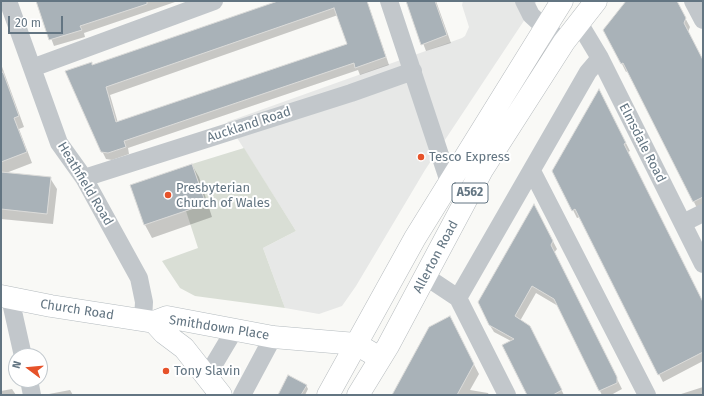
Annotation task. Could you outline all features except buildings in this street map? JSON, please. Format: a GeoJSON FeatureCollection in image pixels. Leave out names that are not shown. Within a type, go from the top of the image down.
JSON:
{"type":"FeatureCollection","features":[{"type":"Feature","properties":{"kind":"main road","name":"Allerton Road"},"geometry":{"type":"LineString","coordinates":[[328,395],[394,274],[449,182],[562,1]]}},
{"type":"Feature","properties":{"kind":"main road","name":"Allerton Road"},"geometry":{"type":"LineString","coordinates":[[358,395],[380,358],[482,170],[564,42],[596,1]]}},
{"type":"Feature","properties":{"kind":"main road","name":"Church Road"},"geometry":{"type":"LineString","coordinates":[[5,297],[51,306],[148,321]]}},
{"type":"Feature","properties":{"kind":"main road","name":"Smithdown Place"},"geometry":{"type":"LineString","coordinates":[[148,321],[167,317],[273,337],[356,344],[380,358]]}},
{"type":"Feature","properties":{"kind":"main road","name":"Smithdown Place"},"geometry":{"type":"LineString","coordinates":[[148,321],[184,348],[208,376],[221,395]]}},
{"type":"Feature","properties":{"kind":"street","name":"Heathfield Road"},"geometry":{"type":"LineString","coordinates":[[8,1],[58,143],[84,178],[139,278],[148,321]]}},
{"type":"Feature","properties":{"kind":"street"},"geometry":{"type":"LineString","coordinates":[[32,68],[214,1]]}},
{"type":"Feature","properties":{"kind":"street"},"geometry":{"type":"LineString","coordinates":[[389,1],[449,182]]}},
{"type":"Feature","properties":{"kind":"street"},"geometry":{"type":"LineString","coordinates":[[524,1],[531,15],[564,42]]}},
{"type":"Feature","properties":{"kind":"street"},"geometry":{"type":"LineString","coordinates":[[693,1],[703,20]]}},
{"type":"Feature","properties":{"kind":"street","name":"Elmsdale Road"},"geometry":{"type":"LineString","coordinates":[[579,23],[600,58],[703,264]]}},
{"type":"Feature","properties":{"kind":"street"},"geometry":{"type":"LineString","coordinates":[[458,298],[588,72],[600,58]]}},
{"type":"Feature","properties":{"kind":"street","name":"Auckland Road"},"geometry":{"type":"LineString","coordinates":[[84,178],[344,95],[413,71]]}},
{"type":"Feature","properties":{"kind":"street"},"geometry":{"type":"LineString","coordinates":[[532,171],[646,395]]}},
{"type":"Feature","properties":{"kind":"street"},"geometry":{"type":"LineString","coordinates":[[683,223],[703,213]]}},
{"type":"Feature","properties":{"kind":"street"},"geometry":{"type":"LineString","coordinates":[[425,276],[458,298],[507,395]]}},
{"type":"Feature","properties":{"kind":"street"},"geometry":{"type":"LineString","coordinates":[[5,297],[21,348]]}},
{"type":"Feature","properties":{"kind":"street"},"geometry":{"type":"LineString","coordinates":[[208,376],[235,329]]}},
{"type":"Feature","properties":{"kind":"street"},"geometry":{"type":"LineString","coordinates":[[242,395],[273,337]]}},
{"type":"Feature","properties":{"kind":"shaded area"},"geometry":{"type":"Polygon","coordinates":[[[463,1],[537,1],[425,170],[356,286],[342,306],[319,314],[285,308],[263,248],[296,231],[227,122],[462,38],[465,36],[469,27],[462,5],[463,1]]]}},
{"type":"Feature","properties":{"kind":"shaded area"},"geometry":{"type":"Polygon","coordinates":[[[244,148],[296,231],[263,248],[285,308],[195,296],[180,288],[162,261],[198,248],[186,211],[206,204],[192,164],[244,148]]]}},
{"type":"Feature","properties":{"kind":"place","name":"Tesco Express"},"geometry":{"type":"Point","coordinates":[421,157]}},
{"type":"Feature","properties":{"kind":"place","name":"Presbyterian Church of Wales"},"geometry":{"type":"Point","coordinates":[168,195]}},
{"type":"Feature","properties":{"kind":"place","name":"Tony Slavin"},"geometry":{"type":"Point","coordinates":[166,371]}}]}
